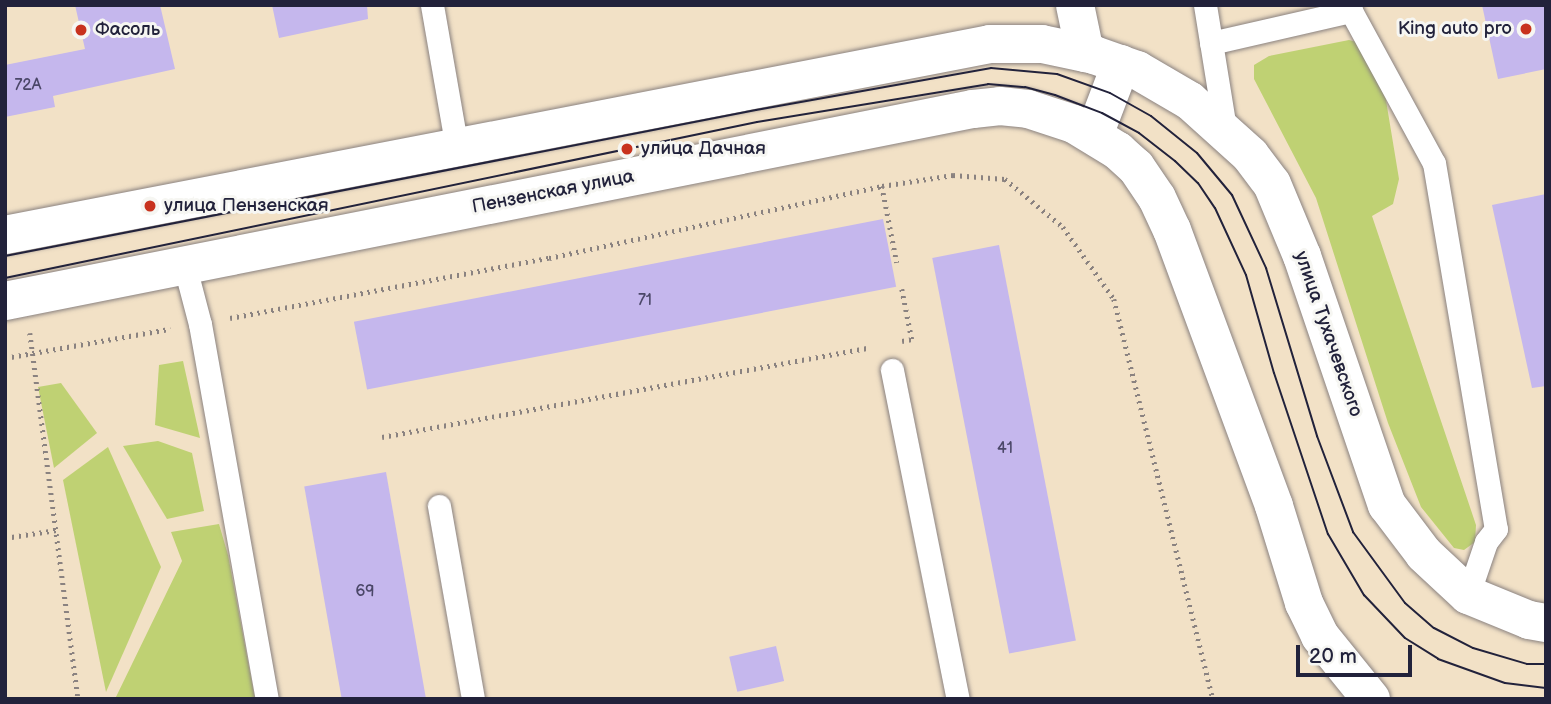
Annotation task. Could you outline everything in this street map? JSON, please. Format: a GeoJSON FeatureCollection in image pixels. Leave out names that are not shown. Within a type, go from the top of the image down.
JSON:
{"type":"FeatureCollection","features":[{"type":"Feature","properties":{"kind":"main road"},"geometry":{"type":"LineString","coordinates":[[1075,5],[1100,57],[1095,136],[1136,167],[1157,198],[1172,230],[1274,506],[1304,603],[1320,636],[1371,699]]}},
{"type":"Feature","properties":{"kind":"main road"},"geometry":{"type":"LineString","coordinates":[[5,235],[990,44],[1042,44],[1100,57]]}},
{"type":"Feature","properties":{"kind":"main road","name":"улица Тухачевского"},"geometry":{"type":"LineString","coordinates":[[1100,57],[1137,70],[1190,101],[1250,155],[1272,184],[1302,256],[1387,505],[1423,554],[1468,595],[1529,620],[1546,623]]}},
{"type":"Feature","properties":{"kind":"main road","name":"Пензенская улица"},"geometry":{"type":"LineString","coordinates":[[14,299],[973,109],[1000,106],[1028,109],[1074,124],[1095,136]]}},
{"type":"Feature","properties":{"kind":"lane"},"geometry":{"type":"LineString","coordinates":[[432,5],[457,148]]}},
{"type":"Feature","properties":{"kind":"lane"},"geometry":{"type":"LineString","coordinates":[[1205,5],[1225,130]]}},
{"type":"Feature","properties":{"kind":"lane"},"geometry":{"type":"LineString","coordinates":[[1211,43],[1351,11],[1433,163],[1496,529],[1486,542],[1468,595]]}},
{"type":"Feature","properties":{"kind":"lane"},"geometry":{"type":"LineString","coordinates":[[185,267],[200,324],[267,699]]}},
{"type":"Feature","properties":{"kind":"lane"},"geometry":{"type":"LineString","coordinates":[[891,370],[958,699]]}},
{"type":"Feature","properties":{"kind":"lane"},"geometry":{"type":"LineString","coordinates":[[439,506],[473,699]]}},
{"type":"Feature","properties":{"kind":"path"},"geometry":{"type":"LineString","coordinates":[[5,358],[549,258],[882,186],[953,176],[1005,179],[1063,227],[1114,299],[1213,699]]}},
{"type":"Feature","properties":{"kind":"path"},"geometry":{"type":"LineString","coordinates":[[882,186],[897,262]]}},
{"type":"Feature","properties":{"kind":"path"},"geometry":{"type":"LineString","coordinates":[[891,370],[912,339],[902,289]]}},
{"type":"Feature","properties":{"kind":"path"},"geometry":{"type":"LineString","coordinates":[[14,299],[34,352],[78,699]]}},
{"type":"Feature","properties":{"kind":"path"},"geometry":{"type":"LineString","coordinates":[[899,341],[912,339]]}},
{"type":"Feature","properties":{"kind":"path"},"geometry":{"type":"LineString","coordinates":[[382,437],[872,346]]}},
{"type":"Feature","properties":{"kind":"path"},"geometry":{"type":"LineString","coordinates":[[5,538],[56,530]]}},
{"type":"Feature","properties":{"kind":"path"},"geometry":{"type":"LineString","coordinates":[[1073,699],[1082,699]]}},
{"type":"Feature","properties":{"kind":"green space"},"geometry":{"type":"Polygon","coordinates":[[[1349,40],[1368,45],[1380,64],[1399,179],[1393,204],[1372,216],[1476,525],[1475,542],[1464,550],[1454,548],[1421,507],[1388,423],[1316,198],[1254,79],[1254,65],[1269,56],[1349,40]]]}},
{"type":"Feature","properties":{"kind":"green space"},"geometry":{"type":"Polygon","coordinates":[[[183,361],[200,438],[155,425],[159,365],[183,361]]]}},
{"type":"Feature","properties":{"kind":"green space"},"geometry":{"type":"Polygon","coordinates":[[[61,383],[97,433],[54,468],[38,387],[61,383]]]}},
{"type":"Feature","properties":{"kind":"green space"},"geometry":{"type":"Polygon","coordinates":[[[158,441],[192,453],[204,511],[167,519],[123,446],[158,441]]]}},
{"type":"Feature","properties":{"kind":"green space"},"geometry":{"type":"Polygon","coordinates":[[[108,447],[161,567],[106,692],[63,480],[108,447]]]}},
{"type":"Feature","properties":{"kind":"green space"},"geometry":{"type":"Polygon","coordinates":[[[219,524],[228,555],[255,699],[115,699],[182,561],[171,532],[219,524]]]}},
{"type":"Feature","properties":{"kind":"building"},"geometry":{"type":"Polygon","coordinates":[[[75,5],[160,5],[175,69],[53,96],[55,107],[5,117],[5,65],[85,49],[75,5]]]}},
{"type":"Feature","properties":{"kind":"building"},"geometry":{"type":"Polygon","coordinates":[[[272,5],[367,5],[368,19],[279,38],[272,5]]]}},
{"type":"Feature","properties":{"kind":"building"},"geometry":{"type":"Polygon","coordinates":[[[1482,5],[1546,5],[1546,69],[1498,79],[1482,5]]]}},
{"type":"Feature","properties":{"kind":"building"},"geometry":{"type":"Polygon","coordinates":[[[1546,194],[1546,386],[1532,388],[1492,205],[1546,194]]]}},
{"type":"Feature","properties":{"kind":"building"},"geometry":{"type":"Polygon","coordinates":[[[883,219],[896,287],[367,390],[354,322],[883,219]]]}},
{"type":"Feature","properties":{"kind":"building"},"geometry":{"type":"Polygon","coordinates":[[[999,245],[1076,641],[1009,654],[932,258],[999,245]]]}},
{"type":"Feature","properties":{"kind":"building"},"geometry":{"type":"Polygon","coordinates":[[[386,472],[426,699],[342,699],[304,486],[386,472]]]}},
{"type":"Feature","properties":{"kind":"building"},"geometry":{"type":"Polygon","coordinates":[[[776,646],[784,681],[737,692],[729,657],[776,646]]]}},
{"type":"Feature","properties":{"kind":"tram line"},"geometry":{"type":"LineString","coordinates":[[5,256],[756,110],[991,68],[1057,74],[1110,93],[1151,116],[1197,153],[1232,195],[1266,268],[1317,436],[1353,532],[1405,603],[1434,628],[1473,648],[1527,664],[1546,664]]}},
{"type":"Feature","properties":{"kind":"tram line"},"geometry":{"type":"LineString","coordinates":[[5,278],[757,122],[988,84],[1025,87],[1102,113],[1139,133],[1198,183],[1215,208],[1246,275],[1274,373],[1328,534],[1364,595],[1405,638],[1438,659],[1505,683],[1546,688]]}},
{"type":"Feature","properties":{"kind":"place","name":"King auto pro"},"geometry":{"type":"Point","coordinates":[1526,29]}},
{"type":"Feature","properties":{"kind":"place","name":"Фасоль"},"geometry":{"type":"Point","coordinates":[81,30]}},
{"type":"Feature","properties":{"kind":"place","name":"улица Дачная"},"geometry":{"type":"Point","coordinates":[627,149]}},
{"type":"Feature","properties":{"kind":"place","name":"улица Пензенская"},"geometry":{"type":"Point","coordinates":[150,206]}}]}
